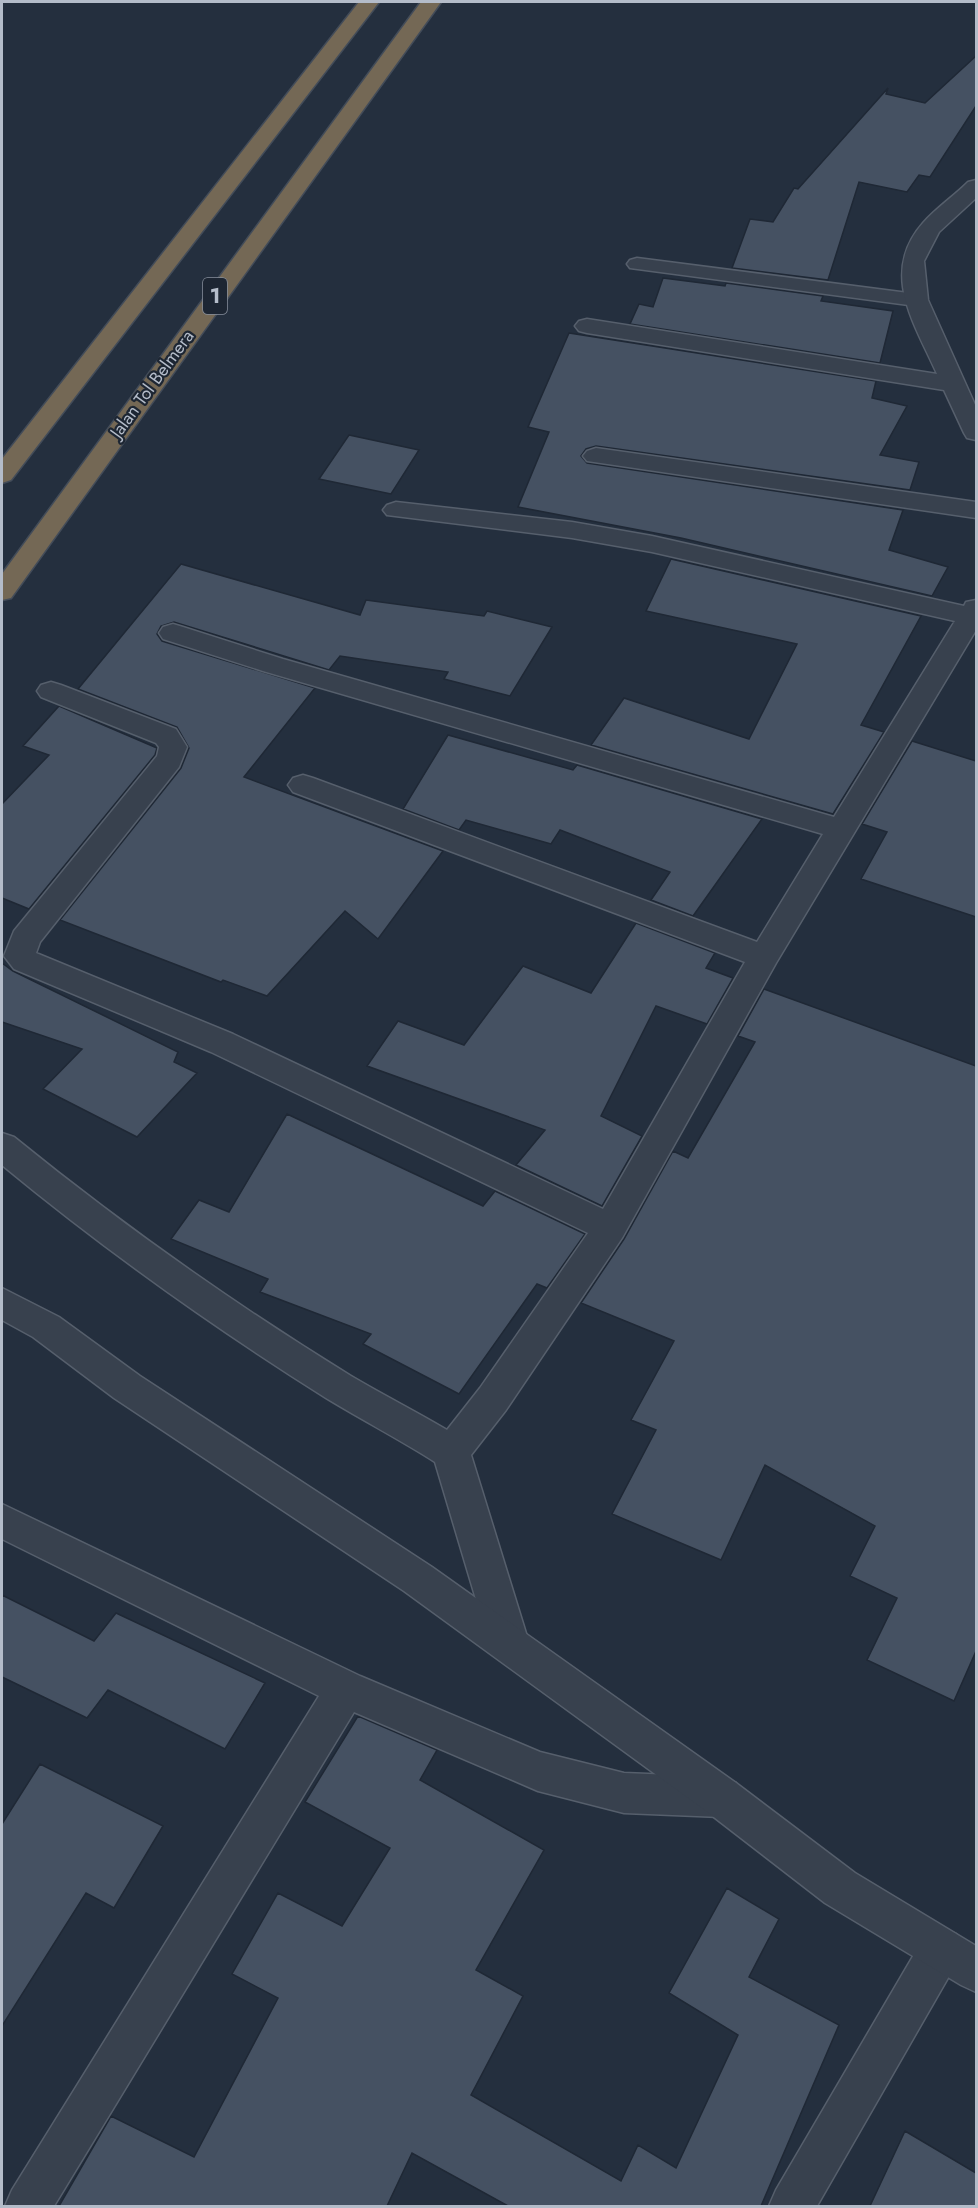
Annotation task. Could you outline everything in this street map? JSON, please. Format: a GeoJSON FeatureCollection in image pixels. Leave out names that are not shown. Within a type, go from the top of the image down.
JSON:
{"type":"FeatureCollection","features":[{"type":"Feature","properties":{"kind":"highway"},"geometry":{"type":"LineString","coordinates":[[2,475],[369,2]]}},
{"type":"Feature","properties":{"kind":"highway","name":"Jalan Tol Belmera"},"geometry":{"type":"LineString","coordinates":[[2,592],[431,2]]}},
{"type":"Feature","properties":{"kind":"street"},"geometry":{"type":"LineString","coordinates":[[976,187],[931,228],[919,246],[913,261],[916,300],[976,433]]}},
{"type":"Feature","properties":{"kind":"street"},"geometry":{"type":"LineString","coordinates":[[587,326],[954,384]]}},
{"type":"Feature","properties":{"kind":"street"},"geometry":{"type":"LineString","coordinates":[[596,456],[976,510]]}},
{"type":"Feature","properties":{"kind":"street"},"geometry":{"type":"LineString","coordinates":[[396,510],[572,530],[652,544],[974,612],[764,957],[610,1228],[493,1400],[451,1452]]}},
{"type":"Feature","properties":{"kind":"street"},"geometry":{"type":"LineString","coordinates":[[173,633],[273,665],[841,828]]}},
{"type":"Feature","properties":{"kind":"street"},"geometry":{"type":"LineString","coordinates":[[51,691],[166,736],[173,742],[174,750],[170,760],[25,939],[20,956],[26,961],[222,1043],[610,1228]]}},
{"type":"Feature","properties":{"kind":"street"},"geometry":{"type":"LineString","coordinates":[[303,785],[764,957]]}},
{"type":"Feature","properties":{"kind":"street"},"geometry":{"type":"LineString","coordinates":[[2,1146],[67,1201],[253,1332],[343,1389],[419,1431],[451,1452],[509,1643]]}},
{"type":"Feature","properties":{"kind":"street"},"geometry":{"type":"LineString","coordinates":[[2,1303],[46,1328],[127,1386],[418,1579],[722,1797],[840,1888],[959,1960],[792,2206]]}},
{"type":"Feature","properties":{"kind":"street"},"geometry":{"type":"LineString","coordinates":[[2,1521],[346,1689],[538,1771],[624,1793],[722,1797]]}},
{"type":"Feature","properties":{"kind":"street"},"geometry":{"type":"LineString","coordinates":[[28,2206],[346,1689]]}},
{"type":"Feature","properties":{"kind":"lane"},"geometry":{"type":"LineString","coordinates":[[638,264],[916,300]]}},
{"type":"Feature","properties":{"kind":"building"},"geometry":{"type":"Polygon","coordinates":[[[976,56],[976,106],[930,177],[919,175],[907,192],[859,182],[828,280],[732,268],[750,219],[773,222],[794,188],[798,189],[888,88],[886,94],[925,103],[976,56]]]}},
{"type":"Feature","properties":{"kind":"building"},"geometry":{"type":"Polygon","coordinates":[[[663,278],[725,286],[726,283],[823,296],[821,301],[893,311],[880,363],[630,324],[639,304],[653,307],[663,278]]]}},
{"type":"Feature","properties":{"kind":"building"},"geometry":{"type":"Polygon","coordinates":[[[569,333],[876,381],[872,398],[907,406],[880,455],[919,462],[910,490],[596,446],[586,449],[581,456],[587,463],[903,510],[889,550],[948,567],[932,596],[681,538],[518,507],[549,432],[528,427],[569,333]]]}},
{"type":"Feature","properties":{"kind":"building"},"geometry":{"type":"Polygon","coordinates":[[[349,435],[419,450],[391,494],[319,479],[349,435]]]}},
{"type":"Feature","properties":{"kind":"building"},"geometry":{"type":"Polygon","coordinates":[[[671,559],[921,616],[861,725],[884,732],[833,814],[591,745],[624,698],[749,739],[797,644],[646,611],[671,559]]]}},
{"type":"Feature","properties":{"kind":"building"},"geometry":{"type":"Polygon","coordinates":[[[181,564],[360,615],[366,600],[484,616],[487,611],[552,627],[510,696],[444,679],[448,672],[340,656],[329,670],[174,622],[161,626],[157,634],[162,641],[315,688],[244,777],[443,851],[378,939],[345,911],[267,996],[223,980],[221,982],[60,920],[181,768],[189,748],[177,727],[78,689],[181,564]]]}},
{"type":"Feature","properties":{"kind":"building"},"geometry":{"type":"Polygon","coordinates":[[[59,706],[157,748],[155,755],[29,909],[2,898],[2,804],[49,755],[23,746],[59,706]]]}},
{"type":"Feature","properties":{"kind":"building"},"geometry":{"type":"Polygon","coordinates":[[[448,735],[573,770],[577,765],[762,819],[693,916],[651,900],[670,872],[560,830],[551,844],[466,820],[459,830],[403,809],[448,735]]]}},
{"type":"Feature","properties":{"kind":"building"},"geometry":{"type":"Polygon","coordinates":[[[912,741],[976,761],[976,917],[861,879],[887,832],[862,824],[912,741]]]}},
{"type":"Feature","properties":{"kind":"building"},"geometry":{"type":"Polygon","coordinates":[[[636,923],[715,953],[706,968],[733,978],[707,1024],[656,1006],[601,1116],[642,1136],[602,1206],[516,1165],[545,1130],[367,1066],[398,1021],[464,1045],[523,966],[591,993],[636,923]]]}},
{"type":"Feature","properties":{"kind":"building"},"geometry":{"type":"Polygon","coordinates":[[[2,963],[13,971],[178,1052],[174,1062],[197,1073],[137,1137],[43,1089],[82,1049],[2,1022],[2,963]]]}},
{"type":"Feature","properties":{"kind":"building"},"geometry":{"type":"Polygon","coordinates":[[[764,989],[976,1066],[976,1651],[954,1701],[867,1660],[897,1598],[850,1576],[875,1526],[765,1465],[721,1560],[612,1514],[656,1430],[631,1420],[674,1341],[581,1303],[624,1239],[673,1151],[688,1158],[755,1042],[738,1036],[764,989]]]}},
{"type":"Feature","properties":{"kind":"building"},"geometry":{"type":"Polygon","coordinates":[[[287,1114],[483,1206],[495,1191],[585,1234],[547,1288],[537,1284],[459,1394],[363,1344],[371,1334],[260,1292],[268,1279],[171,1239],[199,1200],[229,1212],[287,1114]]]}},
{"type":"Feature","properties":{"kind":"building"},"geometry":{"type":"Polygon","coordinates":[[[2,1595],[94,1641],[116,1613],[265,1683],[225,1749],[108,1690],[87,1718],[2,1677],[2,1595]]]}},
{"type":"Feature","properties":{"kind":"building"},"geometry":{"type":"Polygon","coordinates":[[[358,1716],[437,1750],[420,1780],[544,1850],[476,1970],[523,1996],[471,2095],[621,2181],[638,2145],[676,2168],[738,2035],[669,1993],[727,1888],[779,1919],[749,1977],[839,2025],[761,2206],[508,2206],[412,2153],[387,2206],[59,2206],[111,2116],[194,2157],[278,1998],[232,1974],[278,1893],[342,1926],[390,1848],[305,1802],[358,1716]]]}},
{"type":"Feature","properties":{"kind":"building"},"geometry":{"type":"Polygon","coordinates":[[[40,1764],[163,1826],[114,1908],[86,1893],[2,2026],[2,1824],[40,1764]]]}},
{"type":"Feature","properties":{"kind":"building"},"geometry":{"type":"Polygon","coordinates":[[[905,2131],[976,2173],[976,2206],[870,2206],[905,2131]]]}}]}
